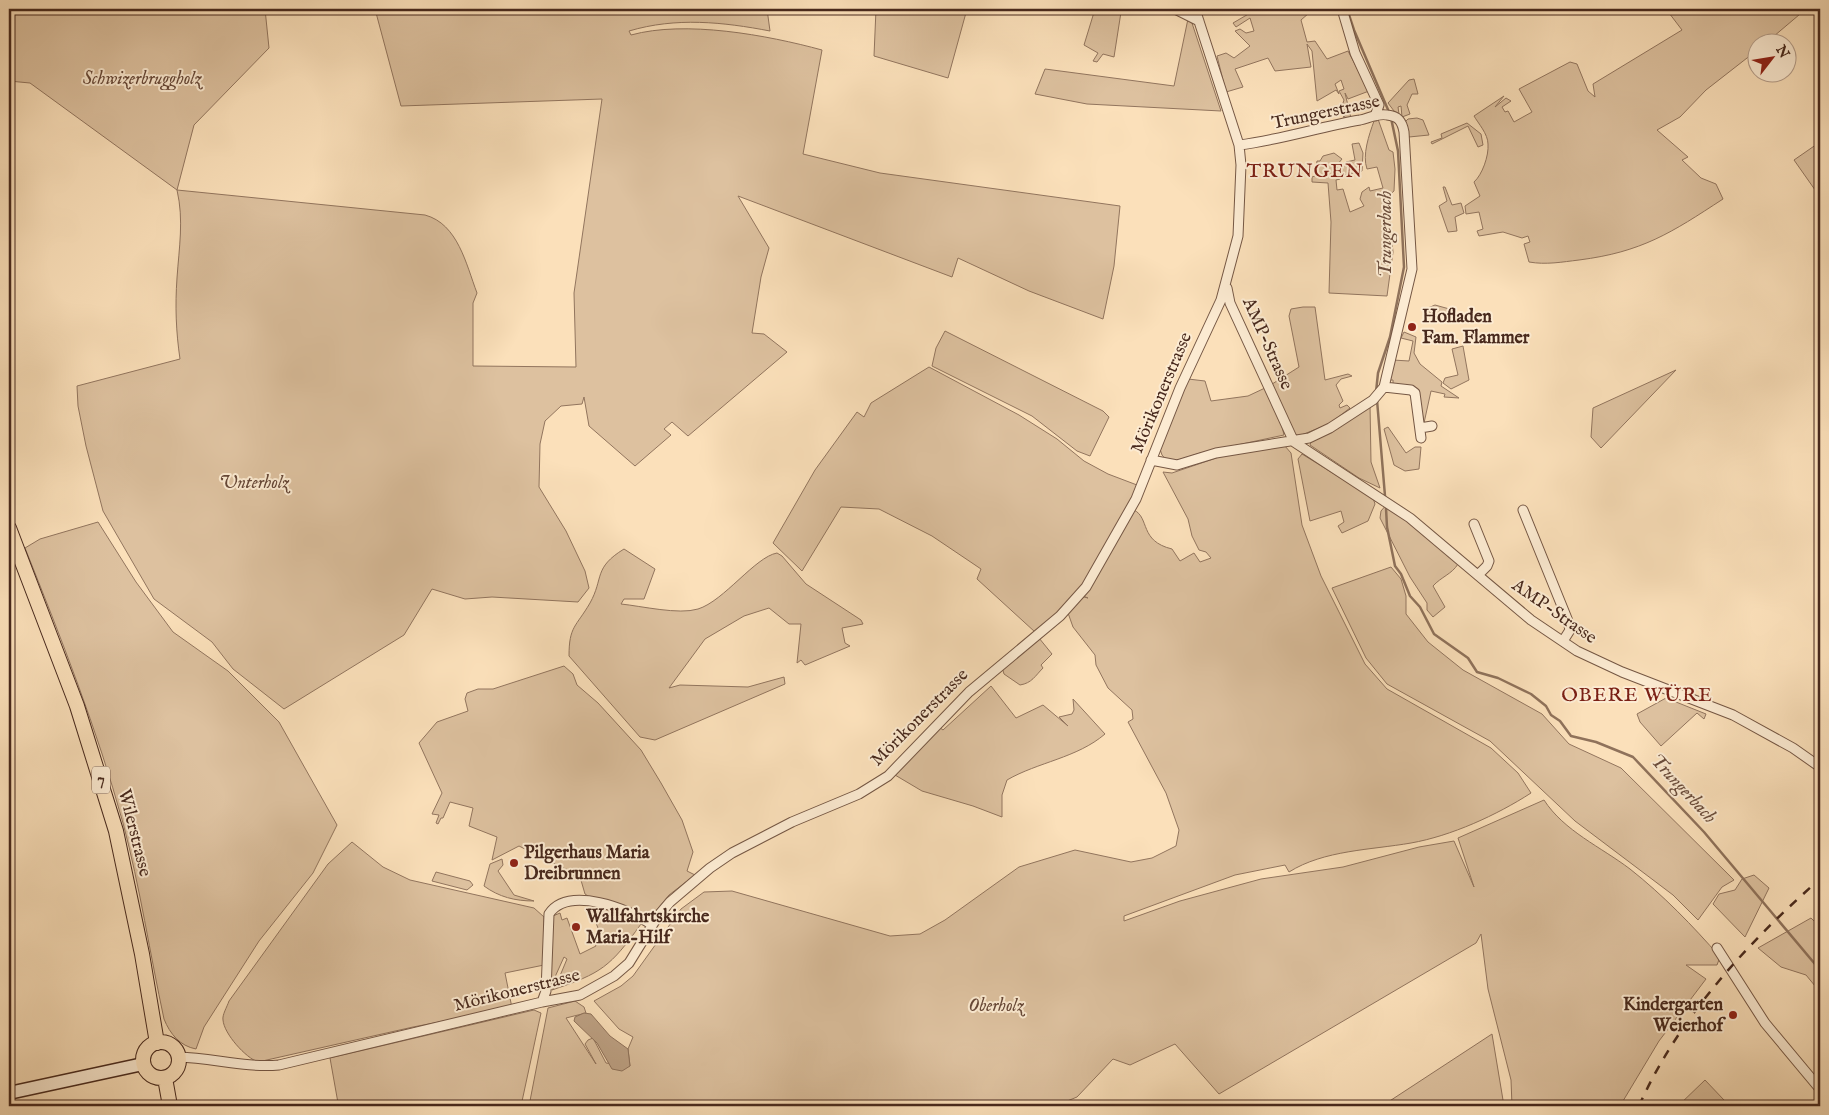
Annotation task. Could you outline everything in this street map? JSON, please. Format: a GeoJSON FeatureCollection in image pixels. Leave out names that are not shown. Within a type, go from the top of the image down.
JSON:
{"type":"FeatureCollection","features":[{"type":"Feature","properties":{"kind":"main road","name":"Wilerstrasse"},"geometry":{"type":"LineString","coordinates":[[9,528],[77,706],[116,831],[142,954],[157,1043]]}},
{"type":"Feature","properties":{"kind":"main road"},"geometry":{"type":"LineString","coordinates":[[157,1043],[168,1044],[177,1052],[179,1057],[174,1073],[159,1079],[148,1074],[143,1064],[147,1048],[157,1043]]}},
{"type":"Feature","properties":{"kind":"main road"},"geometry":{"type":"LineString","coordinates":[[164,1078],[170,1106]]}},
{"type":"Feature","properties":{"kind":"street"},"geometry":{"type":"LineString","coordinates":[[1175,9],[1199,20]]}},
{"type":"Feature","properties":{"kind":"street","name":"Mörikonerstrasse"},"geometry":{"type":"LineString","coordinates":[[179,1057],[205,1058],[256,1067],[279,1065],[542,1002],[580,995],[614,976],[629,963],[652,925],[681,891],[732,853],[759,838],[859,794],[880,782],[901,763],[968,692],[1068,609],[1092,578],[1129,513],[1180,388],[1227,285],[1240,221],[1242,165],[1239,145],[1195,9]]}},
{"type":"Feature","properties":{"kind":"street"},"geometry":{"type":"LineString","coordinates":[[1342,9],[1354,54],[1378,104],[1379,115]]}},
{"type":"Feature","properties":{"kind":"street","name":"Trungerstrasse"},"geometry":{"type":"LineString","coordinates":[[1239,145],[1276,140],[1324,126],[1379,115],[1397,118],[1401,122],[1404,132],[1412,269],[1382,390]]}},
{"type":"Feature","properties":{"kind":"street","name":"AMP-Strasse"},"geometry":{"type":"LineString","coordinates":[[1227,285],[1230,302],[1294,442],[1410,518],[1531,620],[1563,641],[1589,657],[1622,672],[1740,718],[1793,748],[1820,767]]}},
{"type":"Feature","properties":{"kind":"street"},"geometry":{"type":"LineString","coordinates":[[1151,460],[1177,465],[1216,453],[1283,440],[1294,442],[1330,428],[1373,400],[1382,390],[1414,392],[1421,438]]}},
{"type":"Feature","properties":{"kind":"street"},"geometry":{"type":"LineString","coordinates":[[1420,428],[1432,426]]}},
{"type":"Feature","properties":{"kind":"street"},"geometry":{"type":"LineString","coordinates":[[1523,510],[1568,621],[1570,630],[1563,641]]}},
{"type":"Feature","properties":{"kind":"street"},"geometry":{"type":"LineString","coordinates":[[1474,524],[1489,561],[1487,566],[1478,575]]}},
{"type":"Feature","properties":{"kind":"street"},"geometry":{"type":"LineString","coordinates":[[542,1002],[546,991],[549,914],[554,907],[564,903],[581,901],[601,903],[624,909],[652,925]]}},
{"type":"Feature","properties":{"kind":"street"},"geometry":{"type":"LineString","coordinates":[[1717,948],[1739,979],[1765,1023],[1820,1089]]}},
{"type":"Feature","properties":{"kind":"street"},"geometry":{"type":"LineString","coordinates":[[9,1093],[143,1064]]}},
{"type":"Feature","properties":{"kind":"green space","name":"Schwizerbruggholz"},"geometry":{"type":"Polygon","coordinates":[[[9,9],[265,9],[269,48],[194,125],[177,190],[30,83],[9,81],[9,9]]]}},
{"type":"Feature","properties":{"kind":"green space","name":"Unterholz"},"geometry":{"type":"Polygon","coordinates":[[[375,9],[767,9],[770,31],[717,23],[682,22],[629,31],[631,35],[676,29],[726,31],[777,39],[822,50],[803,154],[880,173],[1120,206],[1114,266],[1103,319],[1029,291],[958,258],[952,277],[738,196],[769,248],[761,277],[752,333],[764,334],[787,352],[688,436],[672,422],[664,429],[671,435],[635,466],[589,426],[584,397],[582,404],[561,406],[545,421],[540,444],[539,487],[566,531],[585,571],[589,588],[578,602],[492,597],[465,599],[432,589],[404,635],[284,709],[233,669],[212,642],[154,599],[103,511],[86,446],[78,406],[77,386],[180,359],[176,288],[181,223],[177,190],[425,215],[446,227],[453,236],[459,246],[477,293],[473,303],[473,366],[576,367],[574,293],[602,99],[401,106],[375,9]]]}},
{"type":"Feature","properties":{"kind":"green space"},"geometry":{"type":"Polygon","coordinates":[[[876,9],[967,9],[948,78],[874,56],[876,9]]]}},
{"type":"Feature","properties":{"kind":"green space"},"geometry":{"type":"Polygon","coordinates":[[[1095,9],[1115,9],[1121,12],[1114,57],[1103,54],[1097,62],[1093,61],[1098,53],[1084,45],[1095,9]]]}},
{"type":"Feature","properties":{"kind":"green space"},"geometry":{"type":"Polygon","coordinates":[[[1257,9],[1307,9],[1309,13],[1301,20],[1307,42],[1315,41],[1327,59],[1348,51],[1369,91],[1348,99],[1345,93],[1351,118],[1343,117],[1345,116],[1342,106],[1344,100],[1339,91],[1344,89],[1341,80],[1335,84],[1339,94],[1336,90],[1317,101],[1312,51],[1307,44],[1311,67],[1275,71],[1268,58],[1235,69],[1243,87],[1226,92],[1217,56],[1226,53],[1234,58],[1250,46],[1235,31],[1240,29],[1246,33],[1254,31],[1250,18],[1236,27],[1233,23],[1257,9]]]}},
{"type":"Feature","properties":{"kind":"green space"},"geometry":{"type":"Polygon","coordinates":[[[1666,9],[1806,9],[1779,32],[1746,32],[1746,59],[1706,90],[1680,117],[1657,130],[1688,157],[1682,160],[1701,178],[1716,184],[1723,199],[1671,231],[1639,246],[1621,252],[1579,260],[1548,263],[1529,262],[1524,244],[1530,242],[1528,236],[1522,238],[1503,232],[1479,236],[1477,231],[1483,229],[1479,212],[1466,214],[1465,206],[1480,196],[1474,182],[1480,175],[1484,165],[1488,140],[1474,116],[1504,96],[1495,107],[1506,98],[1511,101],[1502,107],[1505,112],[1508,111],[1514,122],[1532,112],[1519,89],[1570,62],[1577,64],[1588,91],[1595,97],[1593,84],[1682,30],[1666,9]]]}},
{"type":"Feature","properties":{"kind":"green space"},"geometry":{"type":"Polygon","coordinates":[[[1189,14],[1221,111],[1087,104],[1035,94],[1045,69],[1174,86],[1189,14]]]}},
{"type":"Feature","properties":{"kind":"green space"},"geometry":{"type":"Polygon","coordinates":[[[1414,79],[1418,94],[1412,94],[1407,105],[1410,114],[1402,117],[1401,106],[1398,107],[1399,114],[1388,103],[1409,80],[1414,79]]]}},
{"type":"Feature","properties":{"kind":"green space"},"geometry":{"type":"Polygon","coordinates":[[[1417,118],[1423,120],[1429,135],[1409,137],[1404,123],[1408,119],[1417,118]]]}},
{"type":"Feature","properties":{"kind":"green space"},"geometry":{"type":"Polygon","coordinates":[[[1378,119],[1389,150],[1393,152],[1395,169],[1394,191],[1387,197],[1393,252],[1387,296],[1329,293],[1331,222],[1328,183],[1312,182],[1312,177],[1315,176],[1317,161],[1320,161],[1323,156],[1334,153],[1342,159],[1337,165],[1338,170],[1343,168],[1346,162],[1355,160],[1352,144],[1359,143],[1363,153],[1362,171],[1340,176],[1340,179],[1336,180],[1337,190],[1343,189],[1350,212],[1364,206],[1360,199],[1362,192],[1369,187],[1370,191],[1383,188],[1377,167],[1367,169],[1365,158],[1368,139],[1374,121],[1378,119]]]}},
{"type":"Feature","properties":{"kind":"green space"},"geometry":{"type":"Polygon","coordinates":[[[1467,123],[1481,134],[1483,145],[1478,147],[1468,126],[1432,144],[1431,142],[1442,138],[1441,134],[1467,123]]]}},
{"type":"Feature","properties":{"kind":"green space"},"geometry":{"type":"Polygon","coordinates":[[[1820,142],[1820,197],[1794,160],[1820,142]]]}},
{"type":"Feature","properties":{"kind":"green space"},"geometry":{"type":"Polygon","coordinates":[[[1443,187],[1445,187],[1452,205],[1461,203],[1464,213],[1455,217],[1457,231],[1448,232],[1439,206],[1447,201],[1443,187]]]}},
{"type":"Feature","properties":{"kind":"green space"},"geometry":{"type":"Polygon","coordinates":[[[1435,305],[1453,310],[1453,314],[1467,315],[1466,318],[1461,319],[1429,312],[1428,308],[1435,305]]]}},
{"type":"Feature","properties":{"kind":"green space"},"geometry":{"type":"Polygon","coordinates":[[[1315,307],[1325,380],[1348,374],[1352,376],[1341,379],[1336,385],[1343,401],[1339,405],[1340,408],[1347,405],[1350,408],[1329,424],[1299,436],[1291,432],[1269,386],[1299,367],[1289,316],[1291,309],[1315,307]]]}},
{"type":"Feature","properties":{"kind":"green space"},"geometry":{"type":"Polygon","coordinates":[[[945,331],[1103,411],[1109,417],[1090,456],[1077,451],[1032,416],[932,366],[936,348],[945,331]]]}},
{"type":"Feature","properties":{"kind":"green space"},"geometry":{"type":"Polygon","coordinates":[[[1404,332],[1416,337],[1414,353],[1420,364],[1442,382],[1441,386],[1459,398],[1444,397],[1445,394],[1431,391],[1424,423],[1419,396],[1393,387],[1393,380],[1389,380],[1393,360],[1409,361],[1413,341],[1401,338],[1404,332]]]}},
{"type":"Feature","properties":{"kind":"green space"},"geometry":{"type":"Polygon","coordinates":[[[1463,346],[1469,380],[1451,389],[1443,383],[1445,378],[1458,375],[1452,349],[1463,346]]]}},
{"type":"Feature","properties":{"kind":"green space"},"geometry":{"type":"Polygon","coordinates":[[[929,367],[1019,415],[1057,439],[1084,461],[1108,474],[1137,485],[1133,496],[1082,586],[1064,608],[1035,632],[977,579],[981,569],[932,536],[879,509],[841,507],[802,571],[773,543],[815,470],[857,412],[864,417],[871,403],[929,367]]]}},
{"type":"Feature","properties":{"kind":"green space"},"geometry":{"type":"Polygon","coordinates":[[[1676,370],[1601,448],[1591,437],[1593,408],[1676,370]]]}},
{"type":"Feature","properties":{"kind":"green space"},"geometry":{"type":"Polygon","coordinates":[[[1188,379],[1205,381],[1211,401],[1248,396],[1265,388],[1280,418],[1284,435],[1200,453],[1169,463],[1162,455],[1160,449],[1188,379]]]}},
{"type":"Feature","properties":{"kind":"green space"},"geometry":{"type":"Polygon","coordinates":[[[1370,405],[1371,462],[1380,488],[1359,478],[1310,445],[1311,442],[1370,405]]]}},
{"type":"Feature","properties":{"kind":"green space"},"geometry":{"type":"Polygon","coordinates":[[[1388,427],[1406,453],[1415,447],[1421,447],[1419,469],[1405,471],[1394,465],[1384,429],[1388,427]]]}},
{"type":"Feature","properties":{"kind":"green space","name":"Oberholz"},"geometry":{"type":"Polygon","coordinates":[[[1284,445],[1291,453],[1302,525],[1321,576],[1365,664],[1387,689],[1491,748],[1518,773],[1531,793],[1489,817],[1458,830],[1411,843],[1332,855],[1317,859],[1289,872],[1285,865],[1235,875],[1124,916],[1124,921],[1180,901],[1261,879],[1343,867],[1419,847],[1454,841],[1474,887],[1458,838],[1544,800],[1552,811],[1572,830],[1619,861],[1654,889],[1720,957],[1717,965],[1686,965],[1706,979],[1659,1041],[1620,1106],[1512,1106],[1511,1080],[1488,989],[1481,934],[1476,943],[1219,1094],[1175,1044],[1130,1065],[1113,1059],[1077,1097],[1055,1106],[529,1106],[548,1008],[575,1001],[584,1007],[586,1013],[566,1018],[596,1064],[585,1044],[593,1038],[606,1063],[630,1066],[628,1049],[633,1037],[619,1029],[594,1001],[621,986],[633,976],[681,909],[704,892],[732,891],[890,936],[920,934],[945,920],[1019,867],[1075,850],[1131,862],[1152,858],[1176,846],[1179,830],[1166,793],[1128,722],[1133,719],[1132,710],[1108,688],[1096,665],[1095,655],[1073,627],[1068,613],[1084,597],[1088,598],[1083,596],[1134,510],[1142,518],[1154,541],[1172,549],[1180,561],[1194,553],[1200,562],[1211,558],[1206,552],[1199,550],[1192,536],[1188,519],[1163,472],[1172,473],[1222,456],[1284,445]]]}},
{"type":"Feature","properties":{"kind":"green space"},"geometry":{"type":"Polygon","coordinates":[[[1302,454],[1373,498],[1375,504],[1368,521],[1342,533],[1338,526],[1344,522],[1341,511],[1310,521],[1298,459],[1302,454]]]}},
{"type":"Feature","properties":{"kind":"green space"},"geometry":{"type":"Polygon","coordinates":[[[1387,504],[1458,564],[1433,586],[1445,607],[1433,617],[1427,610],[1427,603],[1410,577],[1380,518],[1381,511],[1387,504]]]}},
{"type":"Feature","properties":{"kind":"green space"},"geometry":{"type":"Polygon","coordinates":[[[98,522],[136,582],[173,632],[228,671],[279,722],[337,825],[313,873],[259,941],[204,1027],[196,1049],[180,1042],[169,1030],[164,1019],[135,871],[113,788],[78,684],[25,548],[40,539],[98,522]]]}},
{"type":"Feature","properties":{"kind":"green space"},"geometry":{"type":"Polygon","coordinates":[[[624,549],[655,569],[644,599],[624,599],[621,604],[671,611],[698,609],[718,597],[759,562],[777,553],[782,556],[806,584],[861,620],[863,624],[842,628],[845,643],[850,646],[805,665],[801,660],[797,663],[801,624],[789,624],[769,608],[744,616],[705,639],[669,688],[680,685],[748,687],[784,677],[785,684],[655,740],[640,737],[569,656],[572,632],[590,603],[603,568],[614,556],[624,549]]]}},
{"type":"Feature","properties":{"kind":"green space"},"geometry":{"type":"Polygon","coordinates":[[[1391,567],[1401,579],[1406,596],[1406,614],[1428,642],[1463,670],[1542,714],[1569,744],[1621,768],[1734,880],[1722,887],[1698,920],[1673,895],[1575,821],[1490,741],[1387,684],[1366,658],[1332,588],[1391,567]]]}},
{"type":"Feature","properties":{"kind":"green space"},"geometry":{"type":"Polygon","coordinates":[[[1039,638],[1052,654],[1041,665],[1043,668],[1033,679],[1028,683],[1020,685],[1004,674],[1002,667],[1039,638]]]}},
{"type":"Feature","properties":{"kind":"green space"},"geometry":{"type":"Polygon","coordinates":[[[564,666],[573,674],[577,685],[598,703],[641,750],[682,820],[693,852],[687,871],[695,875],[669,895],[654,913],[640,914],[594,900],[585,894],[578,870],[575,878],[570,871],[542,858],[536,858],[535,854],[519,846],[492,860],[497,837],[469,826],[473,808],[450,802],[443,818],[441,818],[438,824],[436,823],[439,815],[432,814],[442,793],[419,743],[437,722],[468,711],[465,699],[467,693],[478,689],[493,689],[564,666]]]}},
{"type":"Feature","properties":{"kind":"green space"},"geometry":{"type":"Polygon","coordinates":[[[991,686],[1016,718],[1043,705],[1068,726],[1059,717],[1072,714],[1074,710],[1073,699],[1105,734],[1082,749],[1007,780],[1002,795],[1002,817],[922,791],[895,775],[939,727],[943,730],[991,686]]]}},
{"type":"Feature","properties":{"kind":"green space"},"geometry":{"type":"Polygon","coordinates":[[[1666,698],[1706,714],[1704,719],[1697,713],[1661,746],[1640,722],[1637,714],[1666,698]]]}},
{"type":"Feature","properties":{"kind":"green space"},"geometry":{"type":"Polygon","coordinates":[[[352,842],[383,867],[410,880],[534,908],[544,917],[544,965],[505,973],[512,1008],[413,1027],[258,1062],[253,1060],[242,1051],[224,1026],[224,1013],[229,1001],[328,864],[352,842]]]}},
{"type":"Feature","properties":{"kind":"green space"},"geometry":{"type":"Polygon","coordinates":[[[502,859],[503,865],[498,871],[514,895],[534,901],[508,898],[484,886],[490,864],[502,859]]]}},
{"type":"Feature","properties":{"kind":"green space"},"geometry":{"type":"Polygon","coordinates":[[[436,872],[470,881],[473,885],[467,890],[432,881],[436,872]]]}},
{"type":"Feature","properties":{"kind":"green space"},"geometry":{"type":"Polygon","coordinates":[[[1754,875],[1769,888],[1745,937],[1713,904],[1719,894],[1735,890],[1742,879],[1754,875]]]}},
{"type":"Feature","properties":{"kind":"green space"},"geometry":{"type":"Polygon","coordinates":[[[590,908],[617,911],[641,924],[621,950],[604,967],[583,979],[552,990],[567,959],[564,957],[550,988],[551,927],[553,916],[560,913],[562,920],[567,918],[580,954],[596,946],[593,937],[600,933],[590,908]]]}},
{"type":"Feature","properties":{"kind":"green space"},"geometry":{"type":"Polygon","coordinates":[[[1811,918],[1820,927],[1820,992],[1806,975],[1781,967],[1758,948],[1811,918]]]}},
{"type":"Feature","properties":{"kind":"green space"},"geometry":{"type":"Polygon","coordinates":[[[534,1010],[541,1013],[521,1106],[326,1106],[338,1103],[330,1058],[534,1010]]]}},
{"type":"Feature","properties":{"kind":"green space"},"geometry":{"type":"Polygon","coordinates":[[[1492,1034],[1504,1106],[1382,1106],[1492,1034]]]}},
{"type":"Feature","properties":{"kind":"green space"},"geometry":{"type":"Polygon","coordinates":[[[1705,1080],[1724,1100],[1718,1106],[1678,1106],[1705,1080]]]}},
{"type":"Feature","properties":{"kind":"shaded area"},"geometry":{"type":"Polygon","coordinates":[[[584,1013],[591,1014],[610,1036],[628,1049],[630,1066],[622,1071],[612,1069],[597,1043],[574,1021],[575,1017],[584,1013]]]}},
{"type":"Feature","properties":{"kind":"waterway","name":"Trungerbach"},"geometry":{"type":"LineString","coordinates":[[1347,9],[1389,112]]}},
{"type":"Feature","properties":{"kind":"waterway","name":"Trungerbach"},"geometry":{"type":"LineString","coordinates":[[1376,392],[1378,373],[1390,337],[1404,267],[1398,151],[1391,118]]}},
{"type":"Feature","properties":{"kind":"waterway","name":"Trungerbach"},"geometry":{"type":"LineString","coordinates":[[1377,400],[1385,496]]}},
{"type":"Feature","properties":{"kind":"waterway","name":"Trungerbach"},"geometry":{"type":"LineString","coordinates":[[1386,508],[1387,527],[1395,566],[1401,574],[1410,596],[1420,607],[1434,634],[1468,658],[1477,672],[1498,678],[1531,694],[1546,706],[1551,715],[1560,721],[1571,736],[1596,742],[1633,757],[1704,832],[1820,970]]}},
{"type":"Feature","properties":{"kind":"railway"},"geometry":{"type":"LineString","coordinates":[[1639,1106],[1674,1042],[1694,1012],[1717,983],[1741,955],[1820,879]]}},
{"type":"Feature","properties":{"kind":"place","name":"Hofladen Fam. Flammer"},"geometry":{"type":"Point","coordinates":[1412,327]}},
{"type":"Feature","properties":{"kind":"place","name":"Pilgerhaus Maria Dreibrunnen"},"geometry":{"type":"Point","coordinates":[514,863]}},
{"type":"Feature","properties":{"kind":"place","name":"Wallfahrtskirche Maria-Hilf"},"geometry":{"type":"Point","coordinates":[576,927]}},
{"type":"Feature","properties":{"kind":"place","name":"Kindergarten Weierhof"},"geometry":{"type":"Point","coordinates":[1733,1015]}},
{"type":"Feature","properties":{"kind":"district","name":"TRUNGEN"},"geometry":{"type":"Point","coordinates":[1305,171]}},
{"type":"Feature","properties":{"kind":"district","name":"OBERE WÜRE"},"geometry":{"type":"Point","coordinates":[1637,695]}}]}
